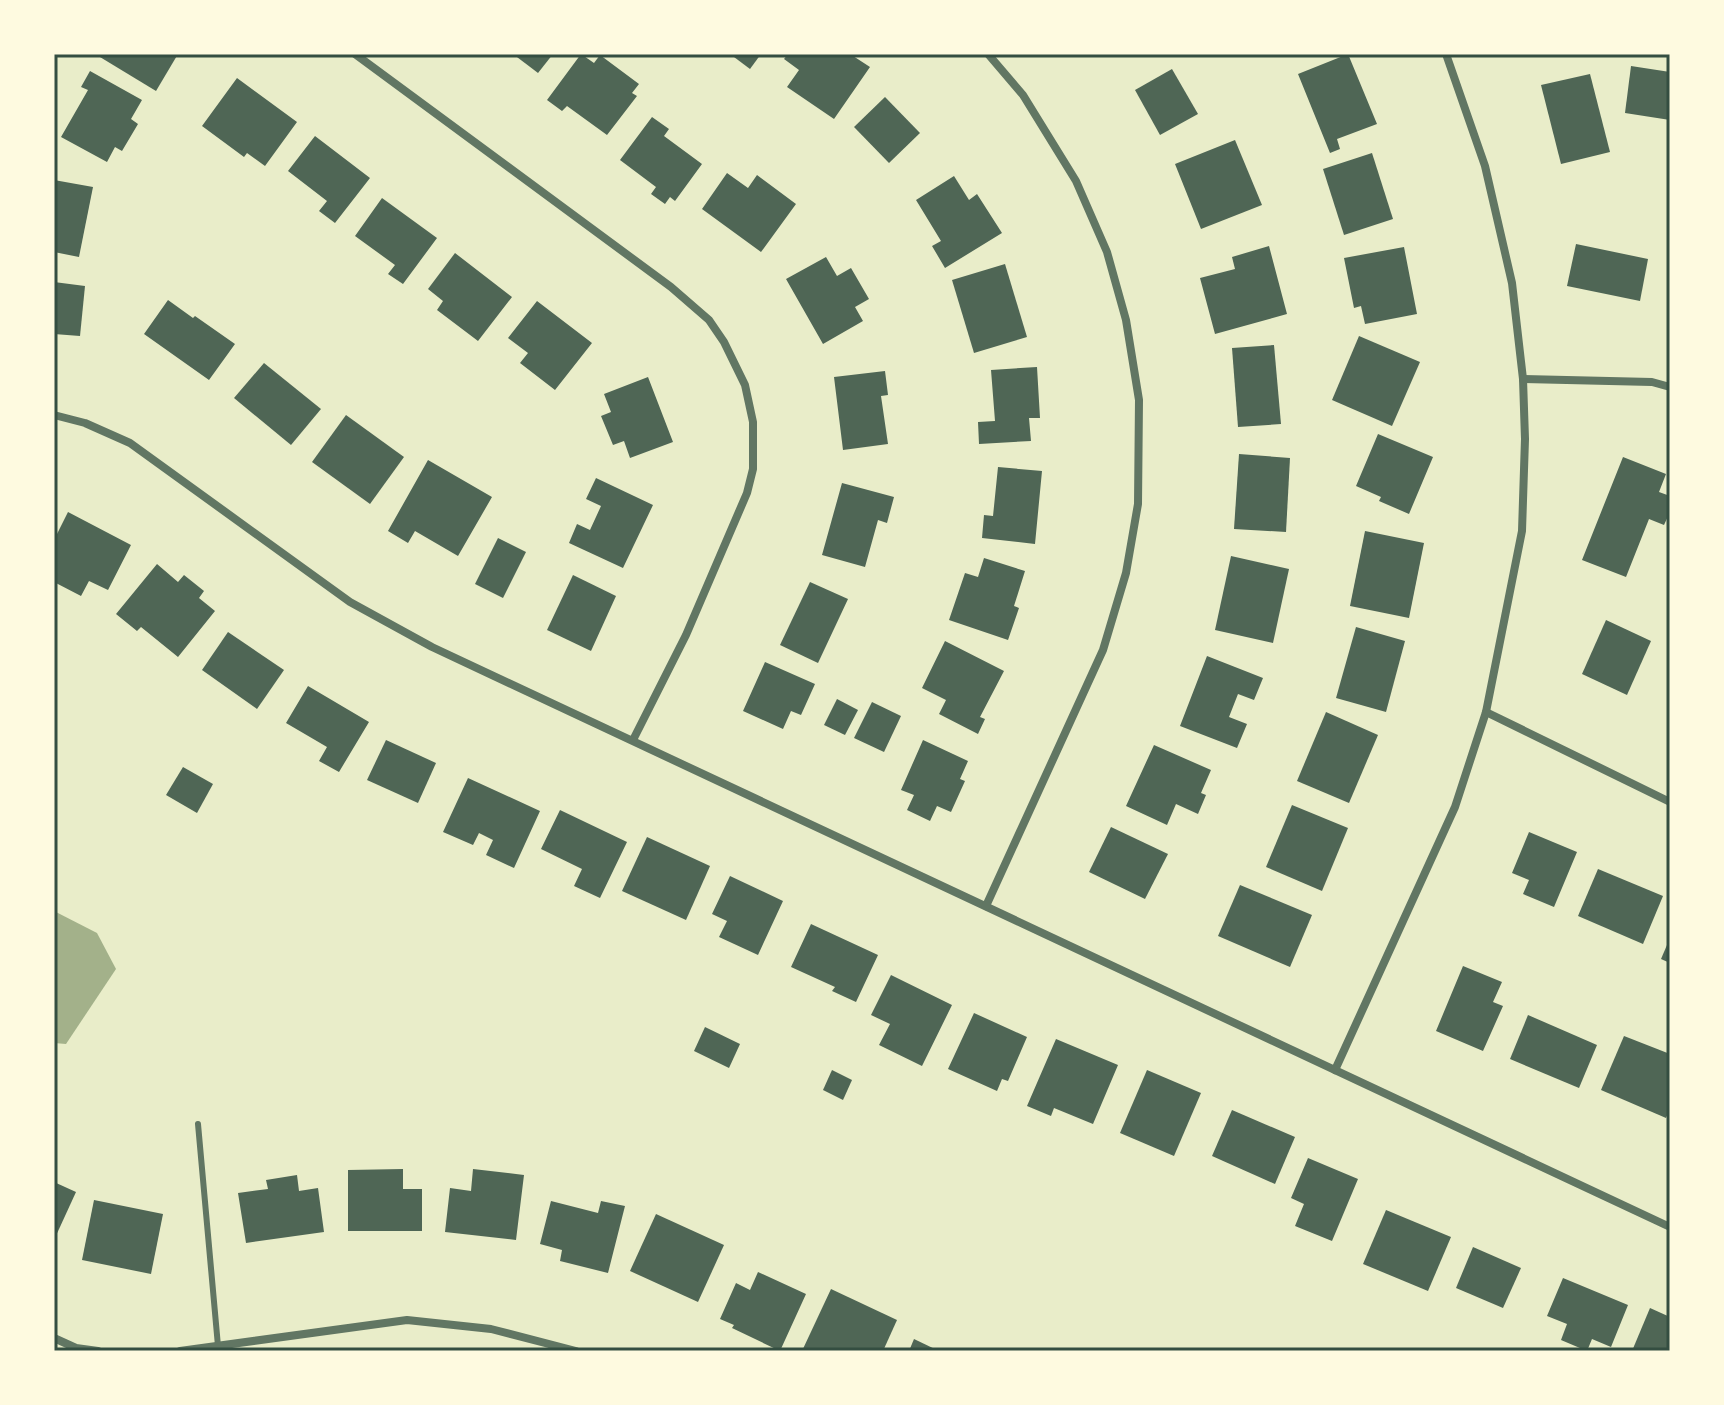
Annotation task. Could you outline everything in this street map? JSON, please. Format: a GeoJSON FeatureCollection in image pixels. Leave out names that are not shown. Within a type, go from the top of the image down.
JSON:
{"type":"FeatureCollection","features":[{"type":"Feature","properties":{"kind":"street"},"geometry":{"type":"LineString","coordinates":[[355,54],[671,287],[709,320],[724,342],[745,385],[753,422],[753,469],[747,493],[686,635],[633,740]]}},
{"type":"Feature","properties":{"kind":"street"},"geometry":{"type":"LineString","coordinates":[[986,906],[1103,650],[1126,573],[1138,504],[1139,400],[1126,320],[1107,252],[1076,181],[1023,95],[988,54]]}},
{"type":"Feature","properties":{"kind":"street"},"geometry":{"type":"LineString","coordinates":[[1335,1070],[1455,807],[1486,712],[1522,531],[1523,379],[1512,283],[1485,166],[1446,54]]}},
{"type":"Feature","properties":{"kind":"street"},"geometry":{"type":"LineString","coordinates":[[1523,379],[1652,382],[1670,387]]}},
{"type":"Feature","properties":{"kind":"street"},"geometry":{"type":"LineString","coordinates":[[54,415],[85,423],[130,443],[350,602],[432,647],[1670,1227]]}},
{"type":"Feature","properties":{"kind":"street"},"geometry":{"type":"LineString","coordinates":[[1486,712],[1670,802]]}},
{"type":"Feature","properties":{"kind":"street"},"geometry":{"type":"LineString","coordinates":[[180,1351],[407,1320],[491,1329],[576,1351]]}},
{"type":"Feature","properties":{"kind":"street"},"geometry":{"type":"LineString","coordinates":[[54,1338],[76,1348],[98,1351]]}},
{"type":"Feature","properties":{"kind":"lane"},"geometry":{"type":"LineString","coordinates":[[198,1124],[218,1346]]}},
{"type":"Feature","properties":{"kind":"shaded area"},"geometry":{"type":"Polygon","coordinates":[[[54,911],[97,933],[116,969],[66,1044],[54,1043],[54,911]]]}},
{"type":"Feature","properties":{"kind":"building"},"geometry":{"type":"Polygon","coordinates":[[[95,54],[178,54],[156,91],[95,54]]]}},
{"type":"Feature","properties":{"kind":"building"},"geometry":{"type":"Polygon","coordinates":[[[513,54],[553,54],[538,73],[513,54]]]}},
{"type":"Feature","properties":{"kind":"building"},"geometry":{"type":"Polygon","coordinates":[[[581,54],[594,63],[600,55],[639,84],[632,93],[637,96],[607,135],[567,106],[562,111],[547,100],[581,54]]]}},
{"type":"Feature","properties":{"kind":"building"},"geometry":{"type":"Polygon","coordinates":[[[736,54],[761,54],[750,69],[734,57],[736,54]]]}},
{"type":"Feature","properties":{"kind":"building"},"geometry":{"type":"Polygon","coordinates":[[[788,54],[850,54],[870,67],[834,119],[787,87],[799,70],[784,59],[788,54]]]}},
{"type":"Feature","properties":{"kind":"building"},"geometry":{"type":"Polygon","coordinates":[[[1348,54],[1377,124],[1337,139],[1340,149],[1330,153],[1298,74],[1348,54]]]}},
{"type":"Feature","properties":{"kind":"building"},"geometry":{"type":"Polygon","coordinates":[[[1631,66],[1670,72],[1670,120],[1625,113],[1631,66]]]}},
{"type":"Feature","properties":{"kind":"building"},"geometry":{"type":"Polygon","coordinates":[[[1172,69],[1198,114],[1160,135],[1135,90],[1172,69]]]}},
{"type":"Feature","properties":{"kind":"building"},"geometry":{"type":"Polygon","coordinates":[[[90,71],[142,100],[131,119],[138,124],[122,151],[115,147],[107,162],[61,137],[88,90],[81,87],[90,71]]]}},
{"type":"Feature","properties":{"kind":"building"},"geometry":{"type":"Polygon","coordinates":[[[1590,74],[1610,152],[1561,164],[1541,85],[1590,74]]]}},
{"type":"Feature","properties":{"kind":"building"},"geometry":{"type":"Polygon","coordinates":[[[237,78],[297,122],[265,166],[247,153],[244,157],[202,126],[237,78]]]}},
{"type":"Feature","properties":{"kind":"building"},"geometry":{"type":"Polygon","coordinates":[[[885,97],[920,133],[889,163],[854,127],[885,97]]]}},
{"type":"Feature","properties":{"kind":"building"},"geometry":{"type":"Polygon","coordinates":[[[652,117],[669,129],[664,136],[702,164],[675,201],[670,197],[665,204],[651,194],[656,187],[620,160],[652,117]]]}},
{"type":"Feature","properties":{"kind":"building"},"geometry":{"type":"Polygon","coordinates":[[[315,136],[370,178],[335,223],[319,211],[327,201],[288,171],[315,136]]]}},
{"type":"Feature","properties":{"kind":"building"},"geometry":{"type":"Polygon","coordinates":[[[1235,140],[1262,205],[1201,229],[1175,164],[1235,140]]]}},
{"type":"Feature","properties":{"kind":"building"},"geometry":{"type":"Polygon","coordinates":[[[1372,153],[1393,219],[1344,235],[1323,169],[1372,153]]]}},
{"type":"Feature","properties":{"kind":"building"},"geometry":{"type":"Polygon","coordinates":[[[727,173],[748,188],[757,175],[796,204],[761,252],[702,209],[727,173]]]}},
{"type":"Feature","properties":{"kind":"building"},"geometry":{"type":"Polygon","coordinates":[[[954,176],[969,200],[977,194],[1002,233],[945,268],[932,246],[941,241],[916,200],[954,176]]]}},
{"type":"Feature","properties":{"kind":"building"},"geometry":{"type":"Polygon","coordinates":[[[54,180],[93,187],[79,257],[54,252],[54,180]]]}},
{"type":"Feature","properties":{"kind":"building"},"geometry":{"type":"Polygon","coordinates":[[[382,198],[437,238],[403,284],[388,274],[395,265],[355,236],[382,198]]]}},
{"type":"Feature","properties":{"kind":"building"},"geometry":{"type":"Polygon","coordinates":[[[1576,244],[1648,259],[1640,301],[1567,286],[1576,244]]]}},
{"type":"Feature","properties":{"kind":"building"},"geometry":{"type":"Polygon","coordinates":[[[1269,246],[1287,314],[1215,334],[1200,278],[1235,269],[1232,257],[1269,246]]]}},
{"type":"Feature","properties":{"kind":"building"},"geometry":{"type":"Polygon","coordinates":[[[1404,247],[1417,314],[1365,324],[1361,306],[1354,308],[1344,258],[1404,247]]]}},
{"type":"Feature","properties":{"kind":"building"},"geometry":{"type":"Polygon","coordinates":[[[455,253],[512,297],[478,341],[437,310],[443,301],[428,289],[455,253]]]}},
{"type":"Feature","properties":{"kind":"building"},"geometry":{"type":"Polygon","coordinates":[[[826,257],[837,276],[851,268],[869,299],[855,307],[863,321],[823,344],[786,279],[826,257]]]}},
{"type":"Feature","properties":{"kind":"building"},"geometry":{"type":"Polygon","coordinates":[[[1005,264],[1027,337],[974,353],[952,280],[1005,264]]]}},
{"type":"Feature","properties":{"kind":"building"},"geometry":{"type":"Polygon","coordinates":[[[54,282],[85,286],[80,336],[54,334],[54,282]]]}},
{"type":"Feature","properties":{"kind":"building"},"geometry":{"type":"Polygon","coordinates":[[[168,300],[235,344],[209,380],[144,334],[168,300]]]}},
{"type":"Feature","properties":{"kind":"building"},"geometry":{"type":"Polygon","coordinates":[[[537,301],[592,343],[555,390],[520,363],[528,353],[508,338],[537,301]]]}},
{"type":"Feature","properties":{"kind":"building"},"geometry":{"type":"Polygon","coordinates":[[[1359,336],[1420,362],[1392,426],[1332,400],[1359,336]]]}},
{"type":"Feature","properties":{"kind":"building"},"geometry":{"type":"Polygon","coordinates":[[[1274,345],[1281,424],[1238,427],[1232,348],[1274,345]]]}},
{"type":"Feature","properties":{"kind":"building"},"geometry":{"type":"Polygon","coordinates":[[[264,363],[321,409],[291,445],[234,398],[264,363]]]}},
{"type":"Feature","properties":{"kind":"building"},"geometry":{"type":"Polygon","coordinates":[[[1037,367],[1040,418],[1029,418],[1031,441],[979,444],[978,422],[995,421],[991,370],[1037,367]]]}},
{"type":"Feature","properties":{"kind":"building"},"geometry":{"type":"Polygon","coordinates":[[[885,371],[888,395],[881,396],[888,444],[843,450],[834,377],[885,371]]]}},
{"type":"Feature","properties":{"kind":"building"},"geometry":{"type":"Polygon","coordinates":[[[648,377],[673,442],[630,458],[624,441],[613,445],[601,416],[611,412],[604,394],[648,377]]]}},
{"type":"Feature","properties":{"kind":"building"},"geometry":{"type":"Polygon","coordinates":[[[346,415],[404,457],[370,504],[312,462],[346,415]]]}},
{"type":"Feature","properties":{"kind":"building"},"geometry":{"type":"Polygon","coordinates":[[[1378,434],[1433,457],[1409,514],[1379,501],[1381,497],[1356,486],[1378,434]]]}},
{"type":"Feature","properties":{"kind":"building"},"geometry":{"type":"Polygon","coordinates":[[[1239,454],[1290,458],[1286,532],[1234,529],[1239,454]]]}},
{"type":"Feature","properties":{"kind":"building"},"geometry":{"type":"Polygon","coordinates":[[[1623,457],[1666,474],[1659,492],[1670,496],[1670,512],[1664,525],[1649,519],[1626,577],[1582,560],[1623,457]]]}},
{"type":"Feature","properties":{"kind":"building"},"geometry":{"type":"Polygon","coordinates":[[[428,460],[492,497],[458,556],[415,531],[408,543],[388,531],[428,460]]]}},
{"type":"Feature","properties":{"kind":"building"},"geometry":{"type":"Polygon","coordinates":[[[998,467],[1042,471],[1035,544],[982,538],[984,515],[993,516],[998,467]]]}},
{"type":"Feature","properties":{"kind":"building"},"geometry":{"type":"Polygon","coordinates":[[[596,478],[653,505],[623,568],[569,543],[577,524],[590,530],[601,506],[586,499],[596,478]]]}},
{"type":"Feature","properties":{"kind":"building"},"geometry":{"type":"Polygon","coordinates":[[[842,483],[894,497],[887,523],[878,520],[865,567],[822,555],[842,483]]]}},
{"type":"Feature","properties":{"kind":"building"},"geometry":{"type":"Polygon","coordinates":[[[68,512],[131,545],[108,590],[89,581],[81,596],[54,582],[54,540],[68,512]]]}},
{"type":"Feature","properties":{"kind":"building"},"geometry":{"type":"Polygon","coordinates":[[[1365,531],[1424,543],[1409,618],[1350,606],[1365,531]]]}},
{"type":"Feature","properties":{"kind":"building"},"geometry":{"type":"Polygon","coordinates":[[[498,538],[526,552],[503,598],[475,584],[498,538]]]}},
{"type":"Feature","properties":{"kind":"building"},"geometry":{"type":"Polygon","coordinates":[[[1231,556],[1289,569],[1273,643],[1215,630],[1231,556]]]}},
{"type":"Feature","properties":{"kind":"building"},"geometry":{"type":"Polygon","coordinates":[[[984,558],[1025,571],[1014,606],[1019,608],[1008,640],[949,620],[965,573],[978,577],[984,558]]]}},
{"type":"Feature","properties":{"kind":"building"},"geometry":{"type":"Polygon","coordinates":[[[157,564],[178,582],[184,575],[204,591],[199,598],[215,611],[178,657],[141,627],[137,631],[116,614],[157,564]]]}},
{"type":"Feature","properties":{"kind":"building"},"geometry":{"type":"Polygon","coordinates":[[[573,575],[616,596],[591,651],[547,630],[573,575]]]}},
{"type":"Feature","properties":{"kind":"building"},"geometry":{"type":"Polygon","coordinates":[[[810,582],[848,599],[818,663],[780,645],[810,582]]]}},
{"type":"Feature","properties":{"kind":"building"},"geometry":{"type":"Polygon","coordinates":[[[1606,620],[1651,641],[1627,695],[1582,674],[1606,620]]]}},
{"type":"Feature","properties":{"kind":"building"},"geometry":{"type":"Polygon","coordinates":[[[1356,627],[1405,641],[1386,712],[1336,698],[1356,627]]]}},
{"type":"Feature","properties":{"kind":"building"},"geometry":{"type":"Polygon","coordinates":[[[228,632],[284,670],[257,709],[202,670],[228,632]]]}},
{"type":"Feature","properties":{"kind":"building"},"geometry":{"type":"Polygon","coordinates":[[[945,641],[1004,671],[980,717],[985,719],[978,734],[939,714],[946,700],[922,688],[945,641]]]}},
{"type":"Feature","properties":{"kind":"building"},"geometry":{"type":"Polygon","coordinates":[[[1207,656],[1263,678],[1254,700],[1238,694],[1229,717],[1247,724],[1237,748],[1180,726],[1207,656]]]}},
{"type":"Feature","properties":{"kind":"building"},"geometry":{"type":"Polygon","coordinates":[[[765,662],[815,684],[801,715],[791,711],[783,729],[743,711],[765,662]]]}},
{"type":"Feature","properties":{"kind":"building"},"geometry":{"type":"Polygon","coordinates":[[[308,686],[369,722],[339,772],[319,761],[327,747],[286,723],[308,686]]]}},
{"type":"Feature","properties":{"kind":"building"},"geometry":{"type":"Polygon","coordinates":[[[837,699],[858,710],[845,735],[824,725],[837,699]]]}},
{"type":"Feature","properties":{"kind":"building"},"geometry":{"type":"Polygon","coordinates":[[[872,702],[901,716],[884,752],[854,738],[872,702]]]}},
{"type":"Feature","properties":{"kind":"building"},"geometry":{"type":"Polygon","coordinates":[[[1326,712],[1378,735],[1349,803],[1297,781],[1326,712]]]}},
{"type":"Feature","properties":{"kind":"building"},"geometry":{"type":"Polygon","coordinates":[[[386,740],[436,763],[418,803],[367,780],[386,740]]]}},
{"type":"Feature","properties":{"kind":"building"},"geometry":{"type":"Polygon","coordinates":[[[923,740],[968,761],[960,779],[965,781],[951,812],[937,806],[930,821],[907,810],[914,795],[901,790],[923,740]]]}},
{"type":"Feature","properties":{"kind":"building"},"geometry":{"type":"Polygon","coordinates":[[[1154,745],[1211,770],[1201,793],[1206,795],[1198,814],[1176,804],[1167,825],[1126,806],[1154,745]]]}},
{"type":"Feature","properties":{"kind":"building"},"geometry":{"type":"Polygon","coordinates":[[[183,767],[213,784],[197,813],[166,795],[183,767]]]}},
{"type":"Feature","properties":{"kind":"building"},"geometry":{"type":"Polygon","coordinates":[[[468,778],[540,811],[514,868],[486,855],[493,840],[479,833],[473,845],[443,832],[468,778]]]}},
{"type":"Feature","properties":{"kind":"building"},"geometry":{"type":"Polygon","coordinates":[[[1292,805],[1348,828],[1322,891],[1266,867],[1292,805]]]}},
{"type":"Feature","properties":{"kind":"building"},"geometry":{"type":"Polygon","coordinates":[[[560,810],[627,842],[600,898],[574,886],[582,869],[541,849],[560,810]]]}},
{"type":"Feature","properties":{"kind":"building"},"geometry":{"type":"Polygon","coordinates":[[[1111,827],[1168,854],[1145,899],[1089,872],[1111,827]]]}},
{"type":"Feature","properties":{"kind":"building"},"geometry":{"type":"Polygon","coordinates":[[[1529,832],[1577,852],[1554,907],[1523,894],[1529,880],[1512,873],[1529,832]]]}},
{"type":"Feature","properties":{"kind":"building"},"geometry":{"type":"Polygon","coordinates":[[[647,837],[710,866],[686,920],[622,891],[647,837]]]}},
{"type":"Feature","properties":{"kind":"building"},"geometry":{"type":"Polygon","coordinates":[[[1598,869],[1663,896],[1643,944],[1578,916],[1598,869]]]}},
{"type":"Feature","properties":{"kind":"building"},"geometry":{"type":"Polygon","coordinates":[[[730,876],[783,901],[758,955],[719,937],[727,921],[712,914],[730,876]]]}},
{"type":"Feature","properties":{"kind":"building"},"geometry":{"type":"Polygon","coordinates":[[[1240,885],[1312,915],[1290,967],[1218,936],[1240,885]]]}},
{"type":"Feature","properties":{"kind":"building"},"geometry":{"type":"Polygon","coordinates":[[[811,924],[878,955],[856,1002],[832,991],[835,987],[791,967],[811,924]]]}},
{"type":"Feature","properties":{"kind":"building"},"geometry":{"type":"Polygon","coordinates":[[[1670,938],[1670,963],[1661,959],[1670,938]]]}},
{"type":"Feature","properties":{"kind":"building"},"geometry":{"type":"Polygon","coordinates":[[[1463,966],[1502,982],[1493,1002],[1503,1006],[1483,1051],[1436,1031],[1463,966]]]}},
{"type":"Feature","properties":{"kind":"building"},"geometry":{"type":"Polygon","coordinates":[[[891,975],[952,1005],[922,1066],[879,1045],[890,1024],[871,1015],[891,975]]]}},
{"type":"Feature","properties":{"kind":"building"},"geometry":{"type":"Polygon","coordinates":[[[974,1013],[1027,1037],[1008,1081],[1002,1079],[997,1091],[948,1069],[974,1013]]]}},
{"type":"Feature","properties":{"kind":"building"},"geometry":{"type":"Polygon","coordinates":[[[1528,1015],[1597,1045],[1579,1088],[1510,1059],[1528,1015]]]}},
{"type":"Feature","properties":{"kind":"building"},"geometry":{"type":"Polygon","coordinates":[[[705,1027],[740,1044],[729,1068],[694,1051],[705,1027]]]}},
{"type":"Feature","properties":{"kind":"building"},"geometry":{"type":"Polygon","coordinates":[[[1624,1036],[1670,1054],[1670,1109],[1666,1118],[1601,1090],[1624,1036]]]}},
{"type":"Feature","properties":{"kind":"building"},"geometry":{"type":"Polygon","coordinates":[[[1056,1039],[1118,1065],[1093,1124],[1054,1108],[1051,1116],[1027,1106],[1056,1039]]]}},
{"type":"Feature","properties":{"kind":"building"},"geometry":{"type":"Polygon","coordinates":[[[832,1070],[852,1080],[843,1100],[823,1090],[832,1070]]]}},
{"type":"Feature","properties":{"kind":"building"},"geometry":{"type":"Polygon","coordinates":[[[1147,1070],[1201,1093],[1174,1156],[1120,1133],[1147,1070]]]}},
{"type":"Feature","properties":{"kind":"building"},"geometry":{"type":"Polygon","coordinates":[[[1232,1110],[1295,1137],[1275,1184],[1212,1156],[1232,1110]]]}},
{"type":"Feature","properties":{"kind":"building"},"geometry":{"type":"Polygon","coordinates":[[[1308,1158],[1358,1179],[1332,1241],[1295,1226],[1304,1204],[1291,1198],[1308,1158]]]}},
{"type":"Feature","properties":{"kind":"building"},"geometry":{"type":"Polygon","coordinates":[[[403,1169],[403,1189],[422,1189],[422,1231],[348,1231],[348,1170],[403,1169]]]}},
{"type":"Feature","properties":{"kind":"building"},"geometry":{"type":"Polygon","coordinates":[[[473,1169],[524,1175],[516,1240],[445,1232],[450,1188],[471,1191],[473,1169]]]}},
{"type":"Feature","properties":{"kind":"building"},"geometry":{"type":"Polygon","coordinates":[[[297,1175],[299,1191],[318,1188],[324,1232],[246,1243],[238,1193],[268,1189],[266,1180],[297,1175]]]}},
{"type":"Feature","properties":{"kind":"building"},"geometry":{"type":"Polygon","coordinates":[[[54,1182],[76,1192],[54,1240],[54,1182]]]}},
{"type":"Feature","properties":{"kind":"building"},"geometry":{"type":"Polygon","coordinates":[[[94,1200],[163,1214],[151,1274],[82,1260],[94,1200]]]}},
{"type":"Feature","properties":{"kind":"building"},"geometry":{"type":"Polygon","coordinates":[[[551,1201],[598,1213],[601,1201],[625,1206],[608,1273],[560,1261],[562,1250],[540,1244],[551,1201]]]}},
{"type":"Feature","properties":{"kind":"building"},"geometry":{"type":"Polygon","coordinates":[[[1386,1210],[1451,1237],[1428,1291],[1363,1264],[1386,1210]]]}},
{"type":"Feature","properties":{"kind":"building"},"geometry":{"type":"Polygon","coordinates":[[[656,1214],[724,1245],[698,1302],[630,1271],[656,1214]]]}},
{"type":"Feature","properties":{"kind":"building"},"geometry":{"type":"Polygon","coordinates":[[[1473,1247],[1521,1268],[1503,1308],[1456,1288],[1473,1247]]]}},
{"type":"Feature","properties":{"kind":"building"},"geometry":{"type":"Polygon","coordinates":[[[758,1272],[806,1294],[780,1351],[720,1319],[736,1283],[750,1290],[758,1272]]]}},
{"type":"Feature","properties":{"kind":"building"},"geometry":{"type":"Polygon","coordinates":[[[1563,1278],[1628,1305],[1611,1347],[1592,1339],[1587,1351],[1561,1340],[1567,1324],[1547,1316],[1563,1278]]]}},
{"type":"Feature","properties":{"kind":"building"},"geometry":{"type":"Polygon","coordinates":[[[831,1289],[897,1320],[883,1351],[802,1351],[831,1289]]]}},
{"type":"Feature","properties":{"kind":"building"},"geometry":{"type":"Polygon","coordinates":[[[1650,1308],[1670,1317],[1670,1351],[1632,1351],[1650,1308]]]}},
{"type":"Feature","properties":{"kind":"building"},"geometry":{"type":"Polygon","coordinates":[[[914,1339],[939,1351],[909,1351],[914,1339]]]}}]}
